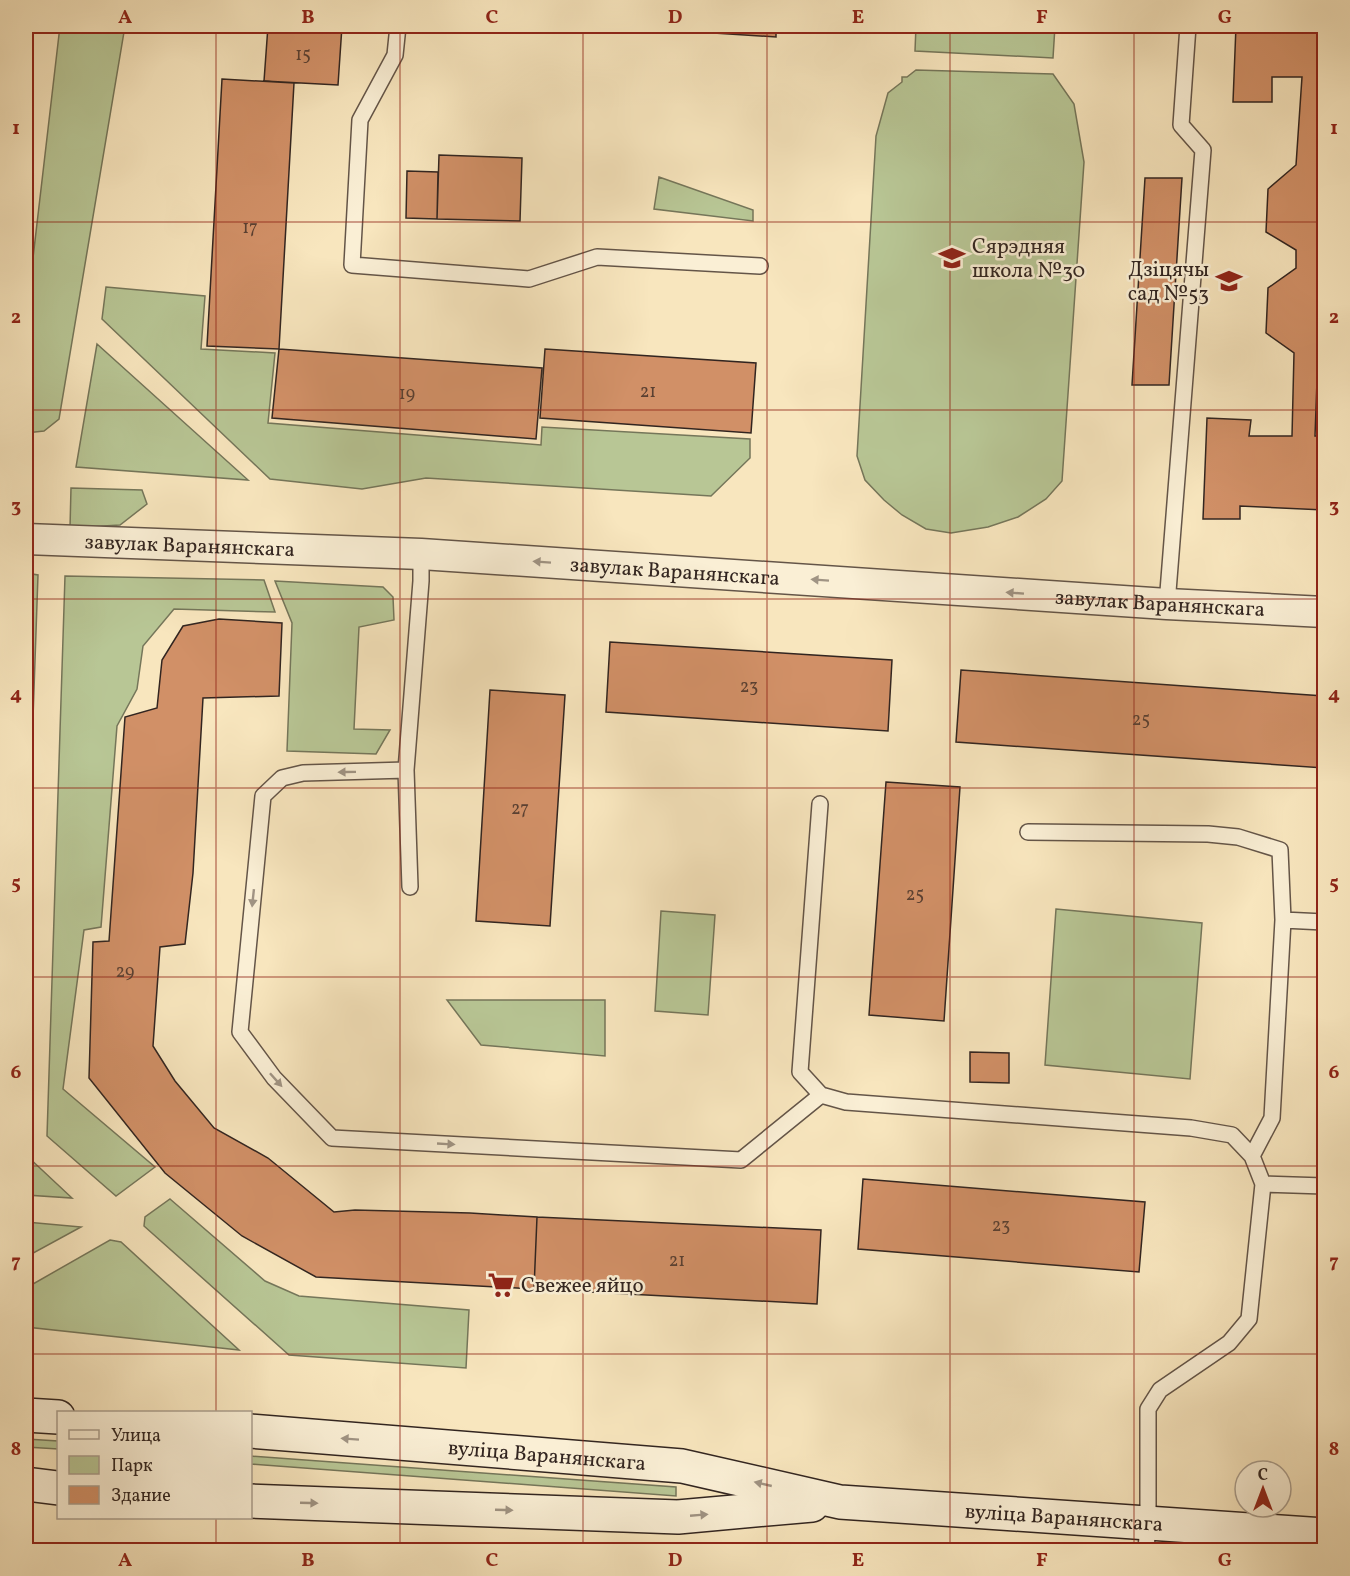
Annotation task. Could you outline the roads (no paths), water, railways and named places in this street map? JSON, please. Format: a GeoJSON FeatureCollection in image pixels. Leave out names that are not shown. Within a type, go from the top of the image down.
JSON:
{"type":"FeatureCollection","features":[{"type":"Feature","properties":{"kind":"main road"},"geometry":{"type":"LineString","coordinates":[[26,1415],[57,1417]]}},
{"type":"Feature","properties":{"kind":"main road","name":"вуліца Варанянскага"},"geometry":{"type":"LineString","coordinates":[[252,1431],[682,1466],[840,1502],[1147,1537],[1220,1539],[1324,1535]]}},
{"type":"Feature","properties":{"kind":"main road"},"geometry":{"type":"LineString","coordinates":[[26,1484],[57,1488]]}},
{"type":"Feature","properties":{"kind":"main road","name":"вуліца Варанянскага"},"geometry":{"type":"LineString","coordinates":[[252,1501],[678,1517],[840,1502]]}},
{"type":"Feature","properties":{"kind":"street","name":"завулак Варанянскага"},"geometry":{"type":"LineString","coordinates":[[26,539],[49,542],[421,554],[1167,604],[1324,612]]}},
{"type":"Feature","properties":{"kind":"lane"},"geometry":{"type":"LineString","coordinates":[[398,26],[395,56],[360,120],[352,265],[529,279],[597,256],[760,266]]}},
{"type":"Feature","properties":{"kind":"lane"},"geometry":{"type":"LineString","coordinates":[[1167,604],[1203,150],[1181,125],[1188,26]]}},
{"type":"Feature","properties":{"kind":"lane"},"geometry":{"type":"LineString","coordinates":[[410,887],[406,770],[421,581],[421,554]]}},
{"type":"Feature","properties":{"kind":"lane"},"geometry":{"type":"LineString","coordinates":[[406,770],[303,773],[282,778],[263,796],[240,1032],[273,1078],[332,1138],[741,1160],[820,1095]]}},
{"type":"Feature","properties":{"kind":"lane"},"geometry":{"type":"LineString","coordinates":[[820,804],[800,1072],[820,1095],[846,1102],[1191,1128],[1232,1135],[1252,1156],[1263,1184],[1249,1319],[1229,1343],[1160,1390],[1148,1409],[1147,1537]]}},
{"type":"Feature","properties":{"kind":"lane"},"geometry":{"type":"LineString","coordinates":[[1028,832],[1208,834],[1238,837],[1280,850],[1283,920],[1272,1118],[1252,1156]]}},
{"type":"Feature","properties":{"kind":"lane"},"geometry":{"type":"LineString","coordinates":[[1283,920],[1324,922]]}},
{"type":"Feature","properties":{"kind":"lane"},"geometry":{"type":"LineString","coordinates":[[1263,1184],[1324,1186]]}},
{"type":"Feature","properties":{"kind":"place","name":"Сярэдняя школа №30"},"geometry":{"type":"Point","coordinates":[952,258]}},
{"type":"Feature","properties":{"kind":"place","name":"Дзіцячы сад №53"},"geometry":{"type":"Point","coordinates":[1229,281]}},
{"type":"Feature","properties":{"kind":"place","name":"Свежее яйцо"},"geometry":{"type":"Point","coordinates":[501,1285]}}]}
